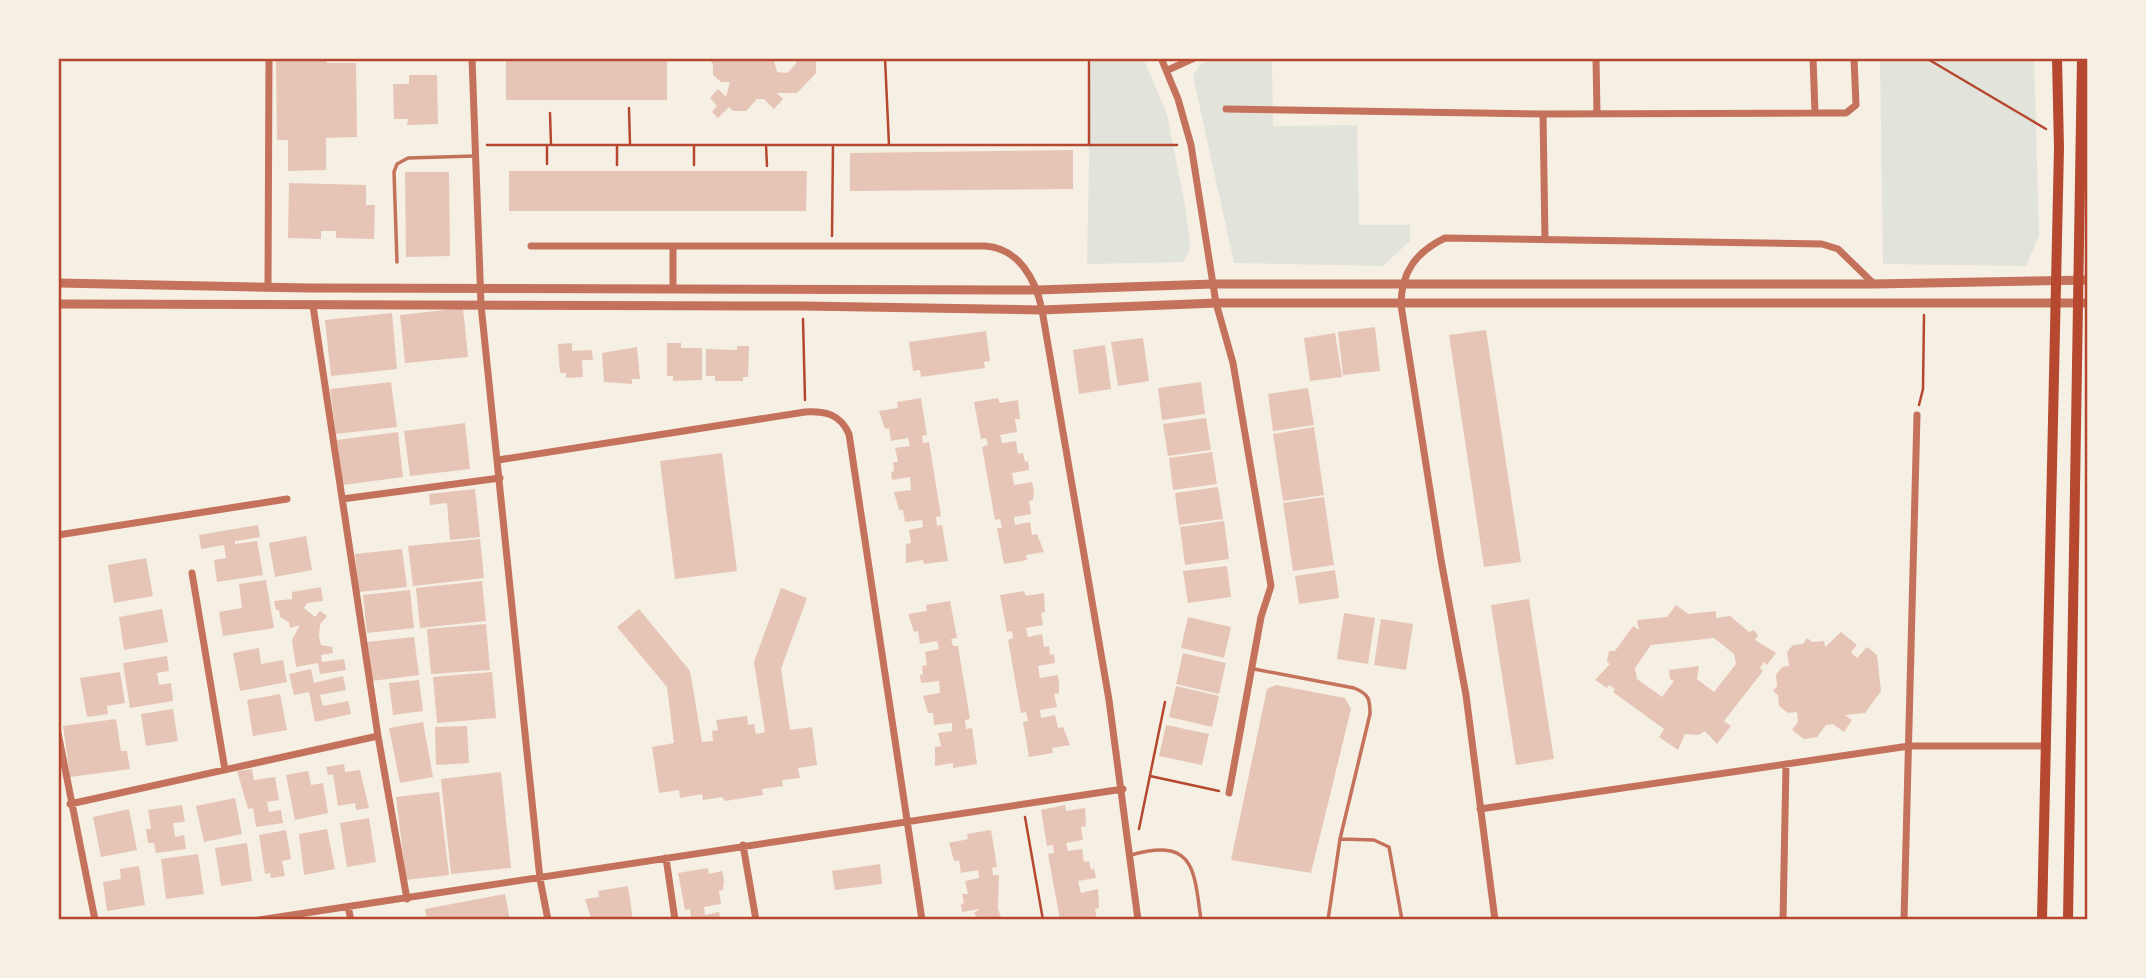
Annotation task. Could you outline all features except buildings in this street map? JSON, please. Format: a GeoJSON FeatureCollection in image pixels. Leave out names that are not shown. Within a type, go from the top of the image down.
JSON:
{"type":"FeatureCollection","features":[{"type":"Feature","properties":{"kind":"main road"},"geometry":{"type":"LineString","coordinates":[[2042,920],[2058,136],[2057,58]]}},
{"type":"Feature","properties":{"kind":"main road"},"geometry":{"type":"LineString","coordinates":[[2068,920],[2084,280],[2082,58]]}},
{"type":"Feature","properties":{"kind":"street"},"geometry":{"type":"LineString","coordinates":[[268,288],[269,58]]}},
{"type":"Feature","properties":{"kind":"street"},"geometry":{"type":"LineString","coordinates":[[472,58],[481,305],[540,879],[548,920]]}},
{"type":"Feature","properties":{"kind":"street"},"geometry":{"type":"LineString","coordinates":[[1161,58],[1168,70],[1191,145],[1216,303],[1233,363],[1271,586],[1261,617],[1254,669],[1229,793]]}},
{"type":"Feature","properties":{"kind":"street"},"geometry":{"type":"LineString","coordinates":[[1168,70],[1194,58]]}},
{"type":"Feature","properties":{"kind":"street"},"geometry":{"type":"LineString","coordinates":[[1595,58],[1597,114]]}},
{"type":"Feature","properties":{"kind":"street"},"geometry":{"type":"LineString","coordinates":[[1812,58],[1815,113]]}},
{"type":"Feature","properties":{"kind":"street"},"geometry":{"type":"LineString","coordinates":[[1226,108],[1544,114],[1846,113],[1856,104],[1854,58]]}},
{"type":"Feature","properties":{"kind":"street"},"geometry":{"type":"LineString","coordinates":[[1544,114],[1545,240]]}},
{"type":"Feature","properties":{"kind":"street"},"geometry":{"type":"LineString","coordinates":[[1495,920],[1466,695],[1401,304],[1401,283],[1429,246],[1445,238],[1822,244],[1838,249],[1874,284]]}},
{"type":"Feature","properties":{"kind":"street"},"geometry":{"type":"LineString","coordinates":[[531,246],[993,247],[1018,262],[1038,290],[1123,789],[1138,920]]}},
{"type":"Feature","properties":{"kind":"street"},"geometry":{"type":"LineString","coordinates":[[673,246],[673,288]]}},
{"type":"Feature","properties":{"kind":"street"},"geometry":{"type":"LineString","coordinates":[[58,283],[268,288],[1038,290],[1213,284],[1874,284],[2084,280]]}},
{"type":"Feature","properties":{"kind":"street"},"geometry":{"type":"LineString","coordinates":[[58,304],[803,306],[1041,310],[1216,303],[2083,303]]}},
{"type":"Feature","properties":{"kind":"street"},"geometry":{"type":"LineString","coordinates":[[313,306],[378,736],[407,899]]}},
{"type":"Feature","properties":{"kind":"street"},"geometry":{"type":"LineString","coordinates":[[498,460],[805,412],[826,412],[836,416],[849,434],[922,920]]}},
{"type":"Feature","properties":{"kind":"street"},"geometry":{"type":"LineString","coordinates":[[1904,920],[1917,415]]}},
{"type":"Feature","properties":{"kind":"street"},"geometry":{"type":"LineString","coordinates":[[342,499],[500,478]]}},
{"type":"Feature","properties":{"kind":"street"},"geometry":{"type":"LineString","coordinates":[[58,535],[288,499]]}},
{"type":"Feature","properties":{"kind":"street"},"geometry":{"type":"LineString","coordinates":[[192,573],[225,770]]}},
{"type":"Feature","properties":{"kind":"street"},"geometry":{"type":"LineString","coordinates":[[58,733],[95,920]]}},
{"type":"Feature","properties":{"kind":"street"},"geometry":{"type":"LineString","coordinates":[[70,804],[378,736]]}},
{"type":"Feature","properties":{"kind":"street"},"geometry":{"type":"LineString","coordinates":[[1480,809],[1909,746],[2045,746]]}},
{"type":"Feature","properties":{"kind":"street"},"geometry":{"type":"LineString","coordinates":[[1783,920],[1786,764]]}},
{"type":"Feature","properties":{"kind":"street"},"geometry":{"type":"LineString","coordinates":[[259,920],[1123,789]]}},
{"type":"Feature","properties":{"kind":"street"},"geometry":{"type":"LineString","coordinates":[[743,845],[756,920]]}},
{"type":"Feature","properties":{"kind":"street"},"geometry":{"type":"LineString","coordinates":[[666,858],[675,920]]}},
{"type":"Feature","properties":{"kind":"street"},"geometry":{"type":"LineString","coordinates":[[348,907],[351,920]]}},
{"type":"Feature","properties":{"kind":"lane"},"geometry":{"type":"LineString","coordinates":[[397,262],[394,172],[397,164],[408,158],[474,156]]}},
{"type":"Feature","properties":{"kind":"lane"},"geometry":{"type":"LineString","coordinates":[[1254,669],[1354,688],[1365,692],[1370,700],[1370,714],[1340,839],[1328,920]]}},
{"type":"Feature","properties":{"kind":"lane"},"geometry":{"type":"LineString","coordinates":[[1340,839],[1374,840],[1389,847],[1402,920]]}},
{"type":"Feature","properties":{"kind":"lane"},"geometry":{"type":"LineString","coordinates":[[1132,855],[1173,852],[1187,861],[1194,871],[1201,920]]}},
{"type":"Feature","properties":{"kind":"path"},"geometry":{"type":"LineString","coordinates":[[886,58],[889,145]]}},
{"type":"Feature","properties":{"kind":"path"},"geometry":{"type":"LineString","coordinates":[[1089,58],[1089,145]]}},
{"type":"Feature","properties":{"kind":"path"},"geometry":{"type":"LineString","coordinates":[[1926,58],[2058,136]]}},
{"type":"Feature","properties":{"kind":"path"},"geometry":{"type":"LineString","coordinates":[[629,108],[630,145]]}},
{"type":"Feature","properties":{"kind":"path"},"geometry":{"type":"LineString","coordinates":[[547,164],[550,113]]}},
{"type":"Feature","properties":{"kind":"path"},"geometry":{"type":"LineString","coordinates":[[474,145],[1191,145]]}},
{"type":"Feature","properties":{"kind":"path"},"geometry":{"type":"LineString","coordinates":[[617,145],[617,165]]}},
{"type":"Feature","properties":{"kind":"path"},"geometry":{"type":"LineString","coordinates":[[694,145],[694,165]]}},
{"type":"Feature","properties":{"kind":"path"},"geometry":{"type":"LineString","coordinates":[[766,145],[767,166]]}},
{"type":"Feature","properties":{"kind":"path"},"geometry":{"type":"LineString","coordinates":[[832,246],[833,145]]}},
{"type":"Feature","properties":{"kind":"path"},"geometry":{"type":"LineString","coordinates":[[1917,415],[1923,389],[1924,304]]}},
{"type":"Feature","properties":{"kind":"path"},"geometry":{"type":"LineString","coordinates":[[803,306],[805,412]]}},
{"type":"Feature","properties":{"kind":"path"},"geometry":{"type":"LineString","coordinates":[[1132,855],[1165,702]]}},
{"type":"Feature","properties":{"kind":"path"},"geometry":{"type":"LineString","coordinates":[[1150,776],[1229,793]]}},
{"type":"Feature","properties":{"kind":"path"},"geometry":{"type":"LineString","coordinates":[[1023,803],[1043,920]]}},
{"type":"Feature","properties":{"kind":"shaded area"},"geometry":{"type":"Polygon","coordinates":[[[1091,58],[1143,58],[1167,114],[1185,205],[1190,242],[1189,252],[1183,262],[1087,264],[1091,58]]]}},
{"type":"Feature","properties":{"kind":"shaded area"},"geometry":{"type":"Polygon","coordinates":[[[1215,58],[1272,58],[1273,126],[1357,125],[1359,225],[1410,225],[1410,241],[1383,266],[1234,263],[1193,76],[1199,65],[1215,58]]]}},
{"type":"Feature","properties":{"kind":"shaded area"},"geometry":{"type":"Polygon","coordinates":[[[1880,58],[2034,58],[2039,236],[2026,266],[1883,264],[1880,58]]]}}]}
